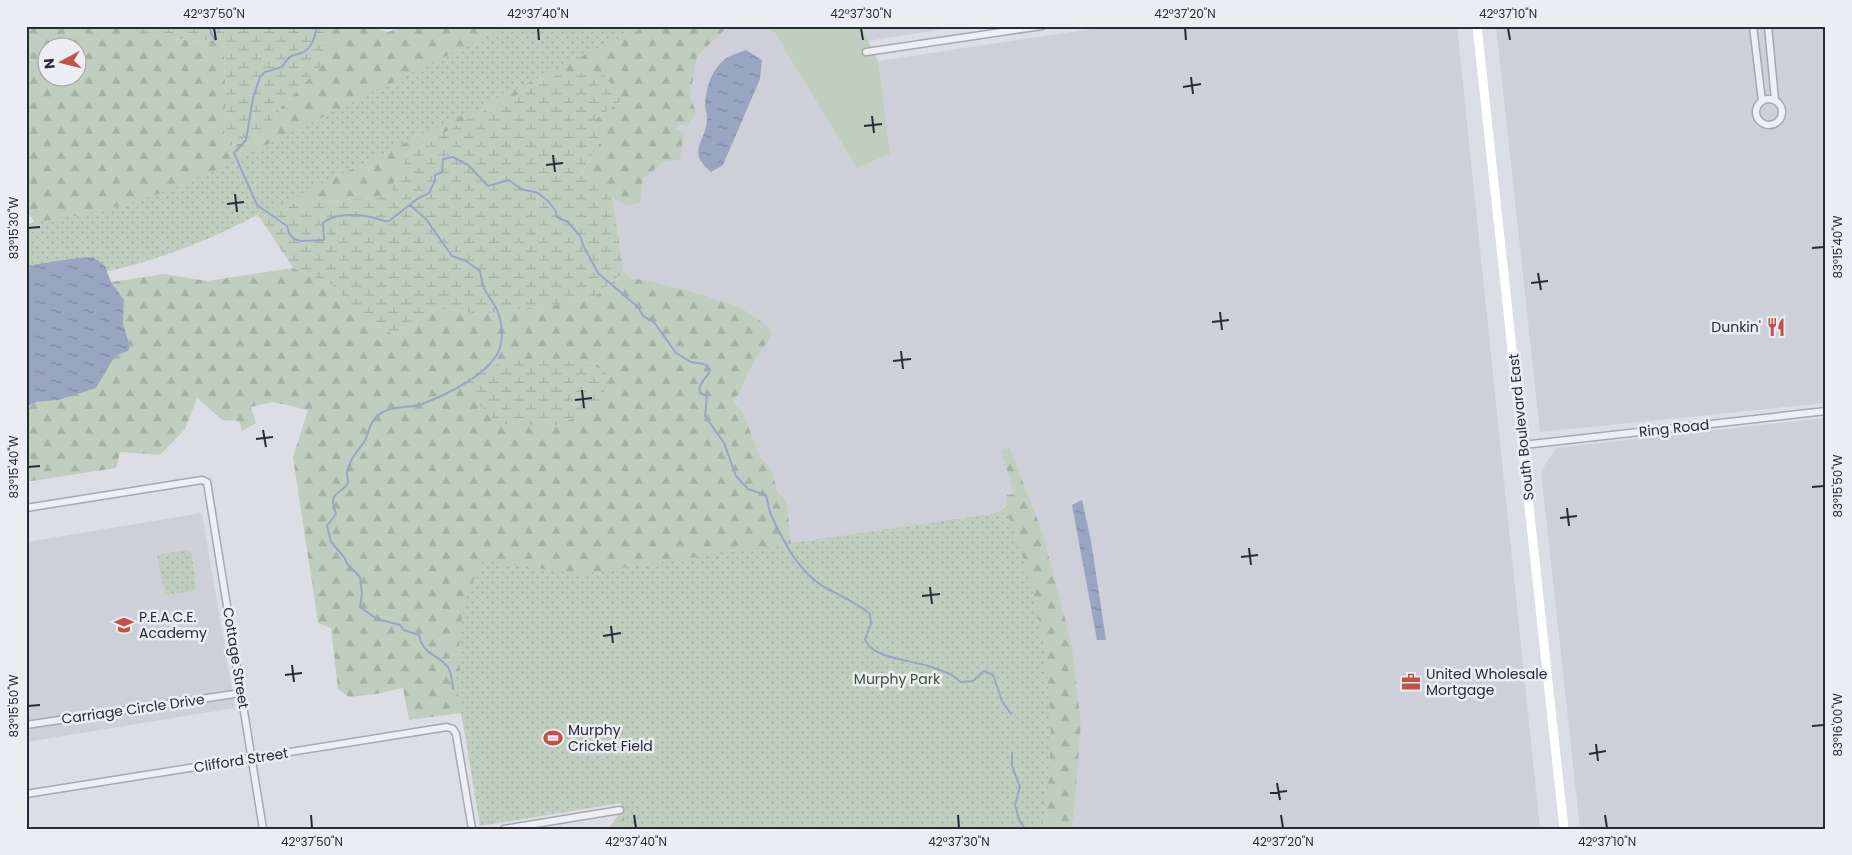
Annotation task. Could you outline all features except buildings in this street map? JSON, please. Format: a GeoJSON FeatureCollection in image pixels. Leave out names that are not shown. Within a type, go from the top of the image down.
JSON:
{"type":"FeatureCollection","features":[{"type":"Feature","properties":{"kind":"street"},"geometry":{"type":"LineString","coordinates":[[866,52],[1042,26]]}},
{"type":"Feature","properties":{"kind":"street","name":"South Boulevard East"},"geometry":{"type":"LineString","coordinates":[[1477,26],[1564,829]]}},
{"type":"Feature","properties":{"kind":"street"},"geometry":{"type":"LineString","coordinates":[[1753,26],[1762,101],[1756,111],[1760,122],[1768,125],[1776,123],[1782,115],[1782,109],[1775,100],[1768,26]]}},
{"type":"Feature","properties":{"kind":"street"},"geometry":{"type":"LineString","coordinates":[[1762,101],[1768,99],[1775,100]]}},
{"type":"Feature","properties":{"kind":"street","name":"Ring Road"},"geometry":{"type":"LineString","coordinates":[[1523,445],[1826,411]]}},
{"type":"Feature","properties":{"kind":"street","name":"Cottage Street"},"geometry":{"type":"LineString","coordinates":[[26,508],[202,480],[207,482],[263,829]]}},
{"type":"Feature","properties":{"kind":"street","name":"Carriage Circle Drive"},"geometry":{"type":"LineString","coordinates":[[26,726],[241,693]]}},
{"type":"Feature","properties":{"kind":"street","name":"Clifford Street"},"geometry":{"type":"LineString","coordinates":[[26,794],[450,728],[455,731],[457,738],[472,829]]}},
{"type":"Feature","properties":{"kind":"street"},"geometry":{"type":"LineString","coordinates":[[504,829],[620,810]]}},
{"type":"Feature","properties":{"kind":"shaded area"},"geometry":{"type":"Polygon","coordinates":[[[729,26],[756,26],[774,32],[857,168],[889,154],[878,61],[1111,26],[1457,26],[1540,829],[1071,829],[1074,816],[1081,724],[1072,645],[1043,534],[1010,448],[1014,495],[1000,511],[991,514],[791,543],[787,503],[776,488],[772,470],[760,458],[743,413],[732,398],[739,395],[748,372],[771,336],[764,323],[740,307],[646,280],[632,280],[624,272],[612,196],[626,206],[643,179],[665,161],[675,130],[690,97],[697,56],[729,26]]]}},
{"type":"Feature","properties":{"kind":"shaded area"},"geometry":{"type":"Polygon","coordinates":[[[861,26],[964,26],[868,41],[861,26]]]}},
{"type":"Feature","properties":{"kind":"shaded area"},"geometry":{"type":"Polygon","coordinates":[[[1496,26],[1826,26],[1826,403],[1540,432],[1496,26]]]}},
{"type":"Feature","properties":{"kind":"shaded area"},"geometry":{"type":"Polygon","coordinates":[[[1826,418],[1826,829],[1580,829],[1541,471],[1556,448],[1826,418]]]}},
{"type":"Feature","properties":{"kind":"shaded area","name":"P.E.A.C.E. Academy"},"geometry":{"type":"Polygon","coordinates":[[[202,513],[235,708],[26,742],[26,542],[202,513]]]}},
{"type":"Feature","properties":{"kind":"green space"},"geometry":{"type":"Polygon","coordinates":[[[26,26],[136,26],[144,32],[165,38],[223,41],[226,95],[224,146],[258,141],[283,105],[320,67],[330,26],[368,26],[388,32],[406,26],[729,26],[697,56],[690,97],[696,112],[687,127],[679,123],[676,129],[684,134],[680,160],[665,161],[643,179],[640,202],[626,206],[581,175],[600,142],[594,120],[622,100],[561,73],[466,120],[408,154],[388,196],[253,207],[188,198],[34,224],[26,209],[26,26]]]}},
{"type":"Feature","properties":{"kind":"green space"},"geometry":{"type":"Polygon","coordinates":[[[136,26],[330,26],[320,67],[283,105],[258,141],[224,146],[226,95],[223,41],[165,38],[144,32],[136,26]]]}},
{"type":"Feature","properties":{"kind":"green space"},"geometry":{"type":"Polygon","coordinates":[[[507,26],[649,26],[632,32],[203,241],[126,267],[26,287],[26,224],[87,214],[135,202],[191,182],[507,26]]]}},
{"type":"Feature","properties":{"kind":"green space"},"geometry":{"type":"Polygon","coordinates":[[[756,26],[861,26],[878,61],[890,154],[857,168],[774,32],[756,26]]]}},
{"type":"Feature","properties":{"kind":"green space"},"geometry":{"type":"Polygon","coordinates":[[[561,73],[604,74],[622,100],[594,120],[600,142],[581,174],[612,196],[624,272],[594,297],[553,305],[479,314],[438,307],[395,335],[364,320],[331,284],[293,268],[253,207],[388,196],[408,154],[466,120],[561,73]]]}},
{"type":"Feature","properties":{"kind":"green space"},"geometry":{"type":"Polygon","coordinates":[[[293,268],[331,284],[364,320],[395,335],[438,307],[479,314],[553,305],[594,297],[624,272],[632,279],[646,280],[693,292],[740,307],[764,323],[771,331],[771,336],[748,372],[739,395],[732,399],[743,413],[760,457],[772,470],[776,488],[787,503],[791,543],[991,514],[1000,511],[1006,506],[1007,495],[1014,494],[1001,449],[1010,448],[1043,534],[1072,645],[1081,724],[1074,816],[1071,829],[609,829],[615,819],[636,796],[465,732],[461,713],[409,720],[403,688],[349,697],[338,689],[331,628],[318,623],[293,457],[308,410],[273,402],[251,407],[256,423],[242,431],[239,421],[222,420],[197,398],[185,429],[160,455],[120,452],[116,468],[26,482],[26,407],[36,402],[58,400],[106,369],[115,356],[128,351],[123,324],[124,300],[111,282],[164,274],[207,281],[293,268]]]}},
{"type":"Feature","properties":{"kind":"green space"},"geometry":{"type":"Polygon","coordinates":[[[514,360],[579,362],[606,370],[606,388],[594,411],[556,425],[498,424],[452,377],[514,360]]]}},
{"type":"Feature","properties":{"kind":"green space","name":"Murphy Park"},"geometry":{"type":"Polygon","coordinates":[[[1007,512],[1018,541],[1035,601],[1046,663],[1051,726],[1047,793],[1042,829],[626,829],[621,803],[480,826],[455,674],[460,673],[460,629],[466,602],[470,588],[483,561],[580,574],[1007,512]]]}},
{"type":"Feature","properties":{"kind":"green space"},"geometry":{"type":"Polygon","coordinates":[[[187,550],[191,552],[196,589],[165,595],[157,555],[187,550]]]}},
{"type":"Feature","properties":{"kind":"water"},"geometry":{"type":"Polygon","coordinates":[[[746,50],[762,60],[760,79],[723,165],[711,172],[704,165],[698,153],[706,128],[707,116],[705,105],[708,86],[720,63],[729,56],[746,50]]]}},
{"type":"Feature","properties":{"kind":"water"},"geometry":{"type":"Polygon","coordinates":[[[93,257],[105,266],[111,282],[124,300],[123,324],[130,347],[128,351],[115,356],[96,388],[58,400],[36,402],[26,407],[26,266],[93,257]]]}},
{"type":"Feature","properties":{"kind":"water"},"geometry":{"type":"Polygon","coordinates":[[[1082,500],[1091,541],[1106,640],[1097,640],[1072,505],[1082,500]]]}},
{"type":"Feature","properties":{"kind":"waterway"},"geometry":{"type":"LineString","coordinates":[[210,26],[215,40]]}},
{"type":"Feature","properties":{"kind":"waterway"},"geometry":{"type":"LineString","coordinates":[[317,26],[308,49],[291,56],[282,67],[265,72],[260,77],[253,98],[246,140],[234,153],[257,205],[287,226],[289,233],[294,239],[301,241],[324,240],[323,223],[334,217],[357,215],[389,221],[417,199],[429,193],[435,181],[435,175],[442,172],[443,159],[453,157],[468,165],[488,186],[509,180],[521,189],[538,193],[549,202],[555,210],[557,217],[568,222],[580,236],[598,273],[638,307],[643,316],[654,322],[676,353],[691,362],[704,364],[708,367],[709,373],[700,387],[700,393],[707,396],[705,416],[724,443],[736,476],[748,489],[766,495],[771,515],[782,537],[793,556],[807,573],[824,587],[870,614],[871,624],[865,639],[869,646],[885,655],[926,665],[945,672],[961,682],[973,681],[984,671],[993,675],[1002,701],[1011,714]]}},
{"type":"Feature","properties":{"kind":"waterway"},"geometry":{"type":"LineString","coordinates":[[410,205],[426,219],[452,256],[466,261],[480,271],[484,288],[494,304],[500,320],[502,331],[500,347],[496,357],[488,366],[455,389],[422,404],[388,410],[375,418],[366,439],[350,463],[346,486],[334,496],[333,506],[336,514],[327,526],[331,542],[344,557],[348,565],[360,577],[362,594],[360,607],[377,619],[400,625],[404,630],[419,635],[421,642],[427,650],[449,668],[453,689]]}},
{"type":"Feature","properties":{"kind":"waterway"},"geometry":{"type":"LineString","coordinates":[[1012,753],[1012,766],[1020,787],[1015,805],[1019,819],[1025,829]]}},
{"type":"Feature","properties":{"kind":"place","name":"Dunkin'"},"geometry":{"type":"Point","coordinates":[1776,327]}},
{"type":"Feature","properties":{"kind":"place","name":"P.E.A.C.E. Academy"},"geometry":{"type":"Point","coordinates":[124,625]}},
{"type":"Feature","properties":{"kind":"place","name":"United Wholesale Mortgage"},"geometry":{"type":"Point","coordinates":[1411,682]}},
{"type":"Feature","properties":{"kind":"place","name":"Murphy Cricket Field"},"geometry":{"type":"Point","coordinates":[553,738]}}]}
